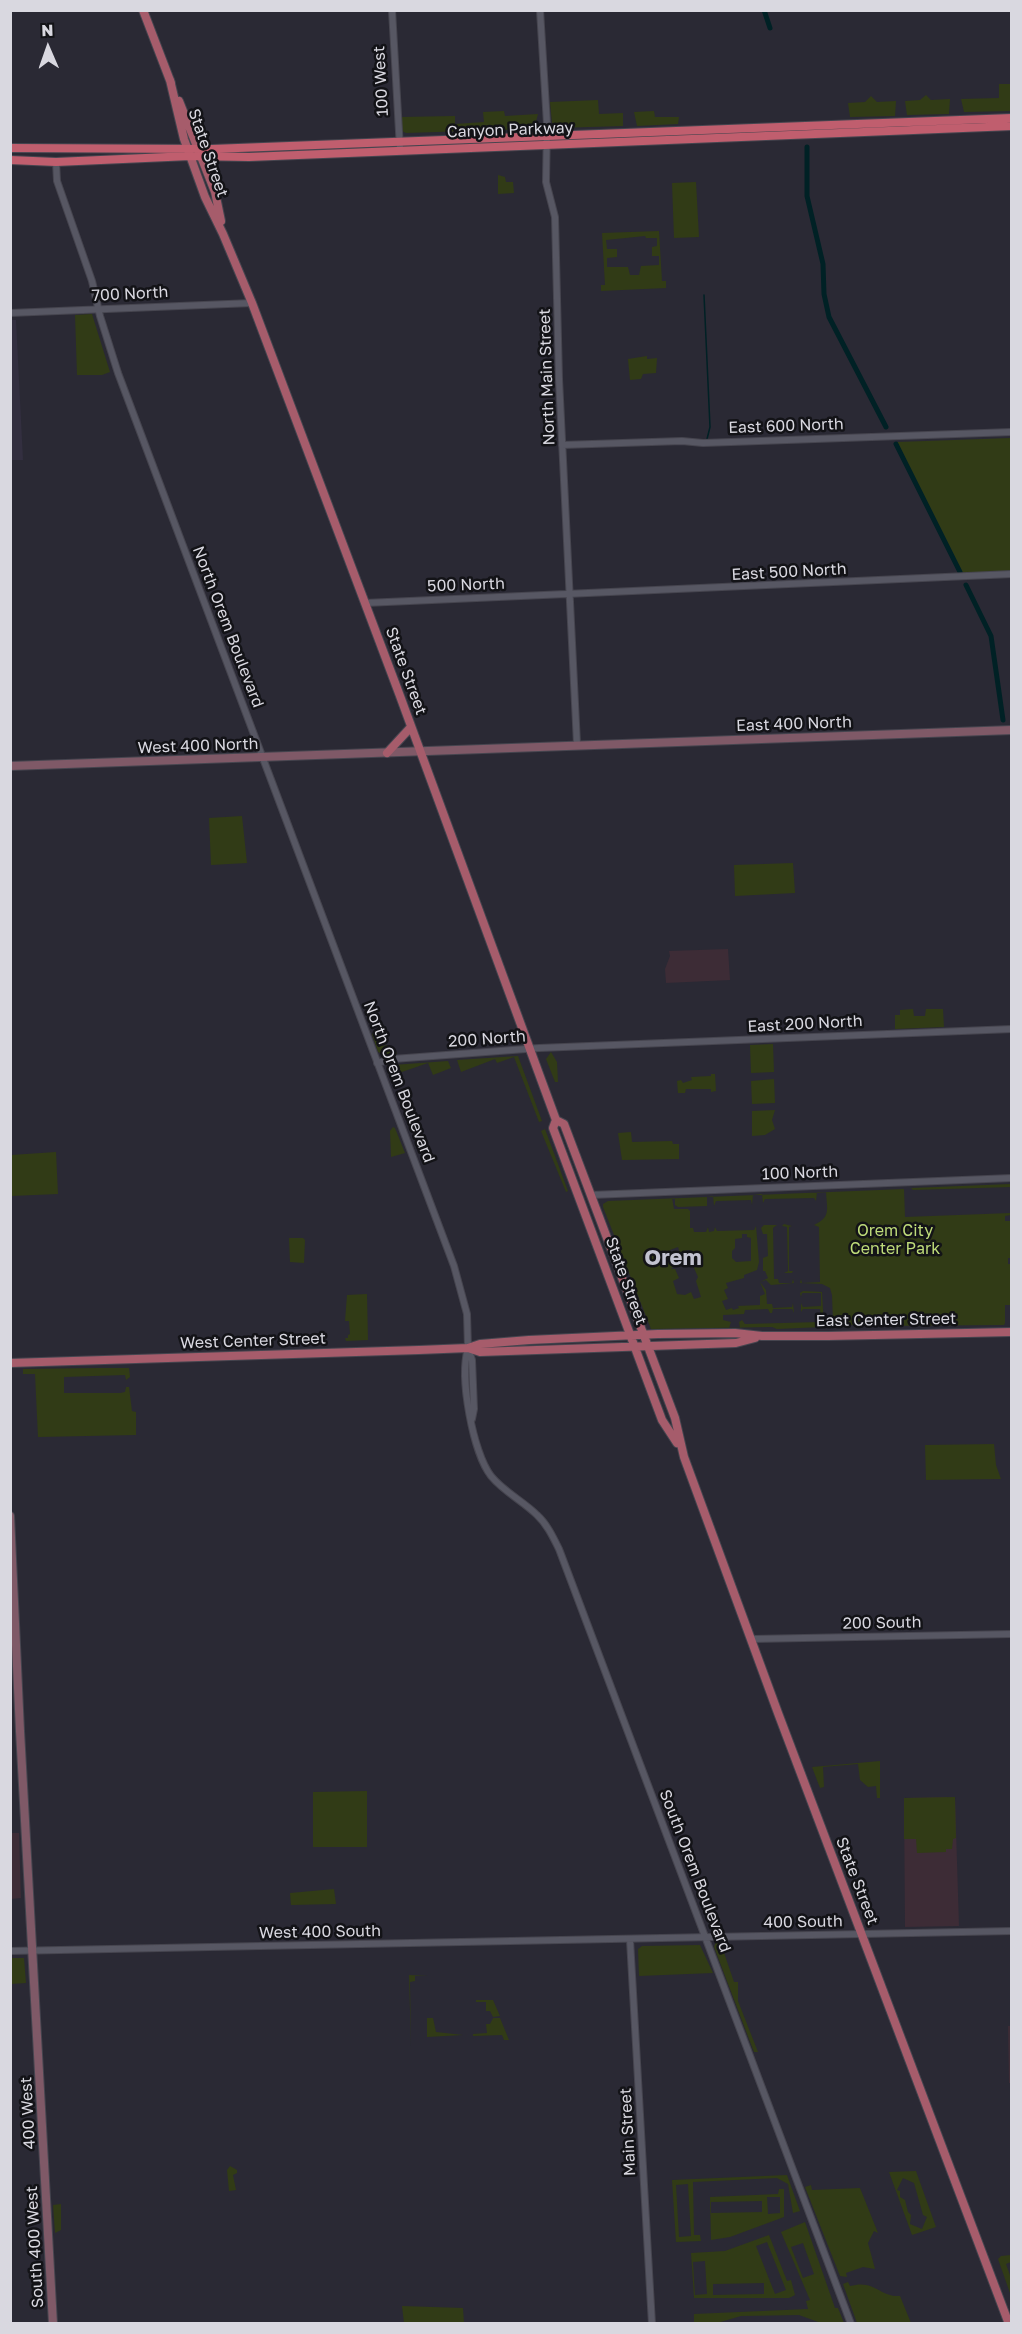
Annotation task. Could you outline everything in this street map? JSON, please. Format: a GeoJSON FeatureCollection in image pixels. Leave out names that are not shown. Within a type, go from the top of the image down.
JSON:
{"type":"FeatureCollection","features":[{"type":"Feature","properties":{"kind":"highway","name":"Canyon Parkway"},"geometry":{"type":"LineString","coordinates":[[546,140],[1011,118]]}},
{"type":"Feature","properties":{"kind":"highway","name":"Canyon Parkway"},"geometry":{"type":"LineString","coordinates":[[10,148],[200,153],[1011,126]]}},
{"type":"Feature","properties":{"kind":"highway","name":"Canyon Parkway"},"geometry":{"type":"LineString","coordinates":[[10,160],[56,162],[189,152]]}},
{"type":"Feature","properties":{"kind":"main road","name":"State Street"},"geometry":{"type":"LineString","coordinates":[[143,10],[215,192],[224,234]]}},
{"type":"Feature","properties":{"kind":"main road","name":"State Street"},"geometry":{"type":"LineString","coordinates":[[170,80],[189,152],[205,197],[224,234],[252,303],[365,603],[556,1120],[554,1128],[662,1420],[680,1448]]}},
{"type":"Feature","properties":{"kind":"main road"},"geometry":{"type":"LineString","coordinates":[[387,753],[411,727]]}},
{"type":"Feature","properties":{"kind":"main road","name":"East 400 North"},"geometry":{"type":"LineString","coordinates":[[577,744],[1011,730]]}},
{"type":"Feature","properties":{"kind":"main road","name":"West 400 North"},"geometry":{"type":"LineString","coordinates":[[10,766],[420,752],[577,744]]}},
{"type":"Feature","properties":{"kind":"main road","name":"State Street"},"geometry":{"type":"LineString","coordinates":[[556,1120],[564,1124],[644,1335],[675,1418],[680,1448],[1009,2324]]}},
{"type":"Feature","properties":{"kind":"main road"},"geometry":{"type":"LineString","coordinates":[[573,1180],[591,1195]]}},
{"type":"Feature","properties":{"kind":"main road","name":"East Center Street"},"geometry":{"type":"LineString","coordinates":[[630,1335],[735,1332],[762,1336],[1011,1332]]}},
{"type":"Feature","properties":{"kind":"main road","name":"West Center Street"},"geometry":{"type":"LineString","coordinates":[[10,1363],[468,1348],[480,1344],[630,1335]]}},
{"type":"Feature","properties":{"kind":"main road","name":"East Center Street"},"geometry":{"type":"LineString","coordinates":[[634,1346],[736,1342],[762,1336]]}},
{"type":"Feature","properties":{"kind":"main road","name":"West Center Street"},"geometry":{"type":"LineString","coordinates":[[468,1348],[480,1352],[634,1346]]}},
{"type":"Feature","properties":{"kind":"main road","name":"400 West"},"geometry":{"type":"LineString","coordinates":[[10,1516],[12,1590],[44,2169]]}},
{"type":"Feature","properties":{"kind":"main road","name":"South 400 West"},"geometry":{"type":"LineString","coordinates":[[44,2169],[53,2324]]}},
{"type":"Feature","properties":{"kind":"street","name":"100 West"},"geometry":{"type":"LineString","coordinates":[[392,10],[399,145]]}},
{"type":"Feature","properties":{"kind":"street","name":"North Main Street"},"geometry":{"type":"LineString","coordinates":[[540,10],[546,182],[555,217],[568,594],[577,744]]}},
{"type":"Feature","properties":{"kind":"street","name":"North Orem Boulevard"},"geometry":{"type":"LineString","coordinates":[[56,162],[57,181],[92,280],[126,394],[454,1266],[468,1314],[468,1348]]}},
{"type":"Feature","properties":{"kind":"street","name":"700 North"},"geometry":{"type":"LineString","coordinates":[[10,313],[252,303]]}},
{"type":"Feature","properties":{"kind":"street","name":"East 600 North"},"geometry":{"type":"LineString","coordinates":[[562,445],[682,441],[703,443],[1011,432]]}},
{"type":"Feature","properties":{"kind":"street","name":"East 500 North"},"geometry":{"type":"LineString","coordinates":[[568,594],[1011,574]]}},
{"type":"Feature","properties":{"kind":"street","name":"500 North"},"geometry":{"type":"LineString","coordinates":[[365,603],[568,594]]}},
{"type":"Feature","properties":{"kind":"street","name":"East 200 North"},"geometry":{"type":"LineString","coordinates":[[600,1046],[1011,1029]]}},
{"type":"Feature","properties":{"kind":"street","name":"200 North"},"geometry":{"type":"LineString","coordinates":[[377,1063],[393,1059],[600,1046]]}},
{"type":"Feature","properties":{"kind":"street","name":"100 North"},"geometry":{"type":"LineString","coordinates":[[591,1195],[1011,1178]]}},
{"type":"Feature","properties":{"kind":"street","name":"South Orem Boulevard"},"geometry":{"type":"LineString","coordinates":[[468,1348],[465,1360],[468,1410],[483,1462],[492,1477],[507,1492],[542,1520],[559,1549],[851,2324]]}},
{"type":"Feature","properties":{"kind":"street","name":"200 South"},"geometry":{"type":"LineString","coordinates":[[752,1640],[1011,1635]]}},
{"type":"Feature","properties":{"kind":"street","name":"400 South"},"geometry":{"type":"LineString","coordinates":[[630,1940],[1011,1931]]}},
{"type":"Feature","properties":{"kind":"street","name":"West 400 South"},"geometry":{"type":"LineString","coordinates":[[10,1951],[630,1940]]}},
{"type":"Feature","properties":{"kind":"street","name":"Main Street"},"geometry":{"type":"LineString","coordinates":[[630,1940],[652,2324]]}},
{"type":"Feature","properties":{"kind":"shaded area"},"geometry":{"type":"Polygon","coordinates":[[[10,320],[16,320],[23,460],[11,460],[10,320]]]}},
{"type":"Feature","properties":{"kind":"shaded area"},"geometry":{"type":"Polygon","coordinates":[[[728,949],[730,980],[666,983],[665,969],[670,956],[669,951],[728,949]]]}},
{"type":"Feature","properties":{"kind":"shaded area"},"geometry":{"type":"Polygon","coordinates":[[[955,1797],[959,1926],[905,1927],[904,1798],[955,1797]]]}},
{"type":"Feature","properties":{"kind":"shaded area"},"geometry":{"type":"Polygon","coordinates":[[[10,1833],[19,1833],[21,1898],[11,1899],[10,1833]]]}},
{"type":"Feature","properties":{"kind":"shaded area"},"geometry":{"type":"Polygon","coordinates":[[[1008,2026],[1011,2026],[1011,2083],[1009,2083],[1008,2026]]]}},
{"type":"Feature","properties":{"kind":"green space"},"geometry":{"type":"Polygon","coordinates":[[[999,84],[1011,84],[1011,111],[964,112],[961,99],[999,98],[999,84]]]}},
{"type":"Feature","properties":{"kind":"green space"},"geometry":{"type":"Polygon","coordinates":[[[926,95],[931,100],[950,99],[949,114],[907,115],[905,101],[920,100],[926,95]]]}},
{"type":"Feature","properties":{"kind":"green space"},"geometry":{"type":"Polygon","coordinates":[[[871,96],[877,102],[896,101],[895,116],[850,117],[848,103],[865,102],[871,96]]]}},
{"type":"Feature","properties":{"kind":"green space"},"geometry":{"type":"Polygon","coordinates":[[[598,100],[599,114],[623,113],[623,126],[557,128],[552,123],[550,102],[598,100]]]}},
{"type":"Feature","properties":{"kind":"green space"},"geometry":{"type":"Polygon","coordinates":[[[504,111],[505,116],[538,114],[534,129],[406,133],[402,131],[401,117],[455,116],[455,124],[484,122],[483,112],[504,111]]]}},
{"type":"Feature","properties":{"kind":"green space"},"geometry":{"type":"Polygon","coordinates":[[[654,111],[655,117],[679,117],[678,124],[637,126],[634,112],[654,111]]]}},
{"type":"Feature","properties":{"kind":"green space"},"geometry":{"type":"Polygon","coordinates":[[[498,175],[505,177],[506,182],[513,182],[514,193],[498,194],[498,175]]]}},
{"type":"Feature","properties":{"kind":"green space"},"geometry":{"type":"Polygon","coordinates":[[[696,182],[699,237],[674,238],[672,183],[696,182]]]}},
{"type":"Feature","properties":{"kind":"green space"},"geometry":{"type":"Polygon","coordinates":[[[659,231],[662,281],[666,281],[666,288],[601,291],[601,285],[605,285],[602,233],[659,231]],[[645,236],[606,240],[607,249],[617,249],[617,257],[607,258],[607,267],[628,267],[630,275],[639,275],[641,266],[659,265],[659,256],[652,256],[652,247],[657,246],[657,238],[646,238],[645,236]]]}},
{"type":"Feature","properties":{"kind":"green space"},"geometry":{"type":"Polygon","coordinates":[[[92,314],[110,372],[102,375],[77,375],[75,315],[92,314]]]}},
{"type":"Feature","properties":{"kind":"green space"},"geometry":{"type":"Polygon","coordinates":[[[647,356],[647,359],[657,358],[656,373],[643,374],[641,379],[630,380],[628,359],[647,356]]]}},
{"type":"Feature","properties":{"kind":"green space"},"geometry":{"type":"Polygon","coordinates":[[[1011,438],[1011,571],[963,573],[897,442],[1011,438]]]}},
{"type":"Feature","properties":{"kind":"green space"},"geometry":{"type":"Polygon","coordinates":[[[242,816],[247,863],[211,865],[209,818],[242,816]]]}},
{"type":"Feature","properties":{"kind":"green space"},"geometry":{"type":"Polygon","coordinates":[[[793,863],[795,893],[735,896],[734,865],[793,863]]]}},
{"type":"Feature","properties":{"kind":"green space"},"geometry":{"type":"Polygon","coordinates":[[[913,1009],[914,1016],[925,1016],[926,1009],[943,1009],[944,1027],[895,1029],[895,1015],[900,1015],[900,1010],[913,1009]]]}},
{"type":"Feature","properties":{"kind":"green space"},"geometry":{"type":"Polygon","coordinates":[[[377,1030],[383,1046],[387,1045],[390,1051],[396,1051],[397,1054],[378,1052],[372,1034],[377,1030]]]}},
{"type":"Feature","properties":{"kind":"green space"},"geometry":{"type":"Polygon","coordinates":[[[773,1044],[774,1072],[751,1073],[750,1045],[773,1044]]]}},
{"type":"Feature","properties":{"kind":"green space"},"geometry":{"type":"Polygon","coordinates":[[[551,1052],[557,1062],[558,1082],[555,1082],[546,1059],[551,1052]]]}},
{"type":"Feature","properties":{"kind":"green space"},"geometry":{"type":"Polygon","coordinates":[[[518,1056],[542,1121],[539,1122],[514,1057],[497,1063],[495,1059],[461,1072],[457,1060],[518,1056]]]}},
{"type":"Feature","properties":{"kind":"green space"},"geometry":{"type":"Polygon","coordinates":[[[448,1061],[451,1068],[433,1075],[428,1063],[396,1074],[393,1065],[448,1061]]]}},
{"type":"Feature","properties":{"kind":"green space"},"geometry":{"type":"Polygon","coordinates":[[[715,1074],[716,1091],[686,1089],[685,1093],[678,1093],[677,1081],[681,1080],[683,1083],[692,1080],[691,1077],[711,1076],[715,1074]]]}},
{"type":"Feature","properties":{"kind":"green space"},"geometry":{"type":"Polygon","coordinates":[[[774,1079],[775,1103],[752,1104],[751,1081],[774,1079]]]}},
{"type":"Feature","properties":{"kind":"green space"},"geometry":{"type":"Polygon","coordinates":[[[775,1110],[772,1120],[775,1129],[765,1135],[752,1136],[752,1111],[775,1110]]]}},
{"type":"Feature","properties":{"kind":"green space"},"geometry":{"type":"Polygon","coordinates":[[[393,1127],[405,1153],[391,1157],[390,1131],[393,1127]]]}},
{"type":"Feature","properties":{"kind":"green space"},"geometry":{"type":"Polygon","coordinates":[[[545,1129],[568,1191],[566,1192],[541,1131],[545,1129]]]}},
{"type":"Feature","properties":{"kind":"green space"},"geometry":{"type":"Polygon","coordinates":[[[631,1132],[632,1142],[672,1141],[673,1144],[679,1144],[679,1159],[622,1160],[618,1133],[631,1132]]]}},
{"type":"Feature","properties":{"kind":"green space"},"geometry":{"type":"Polygon","coordinates":[[[56,1152],[58,1194],[11,1196],[11,1155],[56,1152]]]}},
{"type":"Feature","properties":{"kind":"green space","name":"Orem City Center Park"},"geometry":{"type":"Polygon","coordinates":[[[1011,1184],[1011,1187],[913,1190],[911,1188],[1011,1184]]]}},
{"type":"Feature","properties":{"kind":"green space","name":"Orem City Center Park"},"geometry":{"type":"Polygon","coordinates":[[[904,1189],[905,1217],[1011,1213],[1005,1216],[1005,1221],[1011,1221],[1011,1258],[1008,1258],[1008,1264],[1011,1264],[1012,1305],[1005,1305],[1004,1325],[835,1324],[822,1327],[777,1329],[772,1327],[740,1328],[739,1322],[742,1320],[745,1324],[821,1322],[820,1309],[803,1309],[801,1312],[801,1303],[803,1307],[821,1306],[821,1293],[802,1293],[801,1297],[800,1293],[803,1291],[822,1292],[824,1326],[833,1322],[830,1288],[822,1284],[800,1283],[801,1279],[802,1283],[820,1282],[819,1227],[814,1225],[826,1216],[826,1192],[904,1189]]]}},
{"type":"Feature","properties":{"kind":"green space"},"geometry":{"type":"Polygon","coordinates":[[[817,1193],[816,1201],[814,1198],[765,1199],[763,1203],[762,1195],[817,1193]]]}},
{"type":"Feature","properties":{"kind":"green space"},"geometry":{"type":"Polygon","coordinates":[[[753,1195],[752,1205],[751,1200],[716,1201],[714,1206],[713,1197],[753,1195]]]}},
{"type":"Feature","properties":{"kind":"green space"},"geometry":{"type":"Polygon","coordinates":[[[707,1197],[707,1206],[678,1207],[675,1205],[675,1198],[707,1197]]]}},
{"type":"Feature","properties":{"kind":"green space"},"geometry":{"type":"Polygon","coordinates":[[[672,1198],[674,1209],[690,1211],[690,1228],[693,1228],[694,1232],[706,1232],[708,1227],[709,1232],[714,1231],[715,1227],[717,1231],[754,1230],[756,1226],[759,1262],[757,1270],[744,1275],[744,1278],[726,1283],[728,1288],[724,1290],[728,1299],[722,1301],[726,1310],[739,1308],[738,1306],[760,1305],[760,1296],[765,1294],[760,1282],[766,1290],[767,1304],[772,1304],[773,1308],[792,1307],[793,1303],[794,1313],[792,1309],[773,1309],[772,1313],[768,1309],[745,1310],[744,1314],[723,1315],[723,1320],[731,1322],[729,1328],[651,1329],[603,1207],[603,1204],[608,1201],[672,1198]],[[742,1234],[742,1238],[735,1239],[735,1248],[732,1251],[732,1258],[736,1262],[751,1261],[751,1238],[747,1237],[747,1234],[742,1234]],[[678,1247],[670,1250],[672,1256],[669,1260],[674,1266],[671,1269],[675,1269],[679,1278],[673,1281],[677,1294],[685,1295],[691,1292],[694,1299],[701,1297],[696,1281],[698,1277],[690,1259],[694,1255],[693,1251],[680,1253],[678,1247]]]}},
{"type":"Feature","properties":{"kind":"green space"},"geometry":{"type":"Polygon","coordinates":[[[784,1224],[792,1226],[789,1227],[789,1271],[793,1271],[792,1273],[784,1273],[788,1271],[787,1227],[782,1226],[784,1224]]]}},
{"type":"Feature","properties":{"kind":"green space"},"geometry":{"type":"Polygon","coordinates":[[[764,1225],[777,1225],[773,1228],[774,1279],[778,1279],[779,1283],[792,1283],[793,1279],[794,1283],[771,1285],[766,1280],[760,1282],[768,1278],[763,1271],[763,1258],[768,1256],[767,1234],[763,1234],[761,1228],[764,1225]]]}},
{"type":"Feature","properties":{"kind":"green space"},"geometry":{"type":"Polygon","coordinates":[[[289,1238],[305,1240],[304,1263],[290,1262],[289,1238]]]}},
{"type":"Feature","properties":{"kind":"green space"},"geometry":{"type":"Polygon","coordinates":[[[367,1294],[368,1340],[346,1341],[345,1338],[348,1338],[350,1334],[349,1321],[345,1321],[347,1295],[367,1294]]]}},
{"type":"Feature","properties":{"kind":"green space"},"geometry":{"type":"Polygon","coordinates":[[[129,1368],[130,1377],[126,1380],[125,1375],[64,1377],[64,1393],[120,1393],[125,1392],[126,1387],[129,1387],[132,1411],[136,1412],[136,1435],[38,1437],[35,1374],[23,1374],[23,1369],[129,1368]]]}},
{"type":"Feature","properties":{"kind":"green space"},"geometry":{"type":"Polygon","coordinates":[[[994,1444],[996,1465],[1001,1479],[926,1480],[925,1445],[994,1444]]]}},
{"type":"Feature","properties":{"kind":"green space"},"geometry":{"type":"Polygon","coordinates":[[[880,1761],[880,1798],[877,1798],[876,1786],[868,1787],[860,1780],[858,1764],[823,1767],[824,1787],[820,1788],[812,1767],[880,1761]]]}},
{"type":"Feature","properties":{"kind":"green space"},"geometry":{"type":"Polygon","coordinates":[[[367,1791],[367,1847],[313,1847],[313,1792],[367,1791]]]}},
{"type":"Feature","properties":{"kind":"green space"},"geometry":{"type":"Polygon","coordinates":[[[955,1797],[956,1838],[953,1839],[952,1849],[946,1849],[946,1852],[917,1853],[916,1839],[904,1839],[904,1798],[955,1797]]]}},
{"type":"Feature","properties":{"kind":"green space"},"geometry":{"type":"Polygon","coordinates":[[[334,1889],[336,1904],[291,1905],[290,1893],[334,1889]]]}},
{"type":"Feature","properties":{"kind":"green space"},"geometry":{"type":"Polygon","coordinates":[[[716,1941],[720,1941],[734,1982],[738,1982],[738,2001],[758,2052],[754,2052],[714,1947],[716,1941]]]}},
{"type":"Feature","properties":{"kind":"green space"},"geometry":{"type":"Polygon","coordinates":[[[700,1945],[713,1973],[639,1976],[638,1949],[642,1946],[700,1945]]]}},
{"type":"Feature","properties":{"kind":"green space"},"geometry":{"type":"Polygon","coordinates":[[[10,1958],[24,1958],[26,1983],[11,1984],[10,1958]]]}},
{"type":"Feature","properties":{"kind":"green space"},"geometry":{"type":"Polygon","coordinates":[[[409,1975],[428,1976],[415,1976],[415,1981],[410,1982],[411,2046],[409,1975]]]}},
{"type":"Feature","properties":{"kind":"green space"},"geometry":{"type":"Polygon","coordinates":[[[476,2000],[493,2000],[500,2016],[493,2017],[490,2011],[486,2011],[486,2002],[476,2002],[476,2000]]]}},
{"type":"Feature","properties":{"kind":"green space"},"geometry":{"type":"Polygon","coordinates":[[[427,2018],[433,2018],[436,2032],[463,2035],[427,2037],[427,2018]]]}},
{"type":"Feature","properties":{"kind":"green space"},"geometry":{"type":"Polygon","coordinates":[[[493,2018],[500,2018],[509,2040],[504,2040],[502,2035],[473,2036],[473,2034],[487,2033],[486,2024],[490,2024],[493,2018]]]}},
{"type":"Feature","properties":{"kind":"green space"},"geometry":{"type":"Polygon","coordinates":[[[230,2166],[237,2170],[237,2173],[233,2175],[236,2190],[229,2191],[227,2170],[230,2166]]]}},
{"type":"Feature","properties":{"kind":"green space"},"geometry":{"type":"Polygon","coordinates":[[[916,2171],[936,2227],[912,2235],[889,2172],[916,2171]],[[903,2178],[897,2190],[900,2191],[900,2197],[905,2200],[911,2215],[910,2224],[922,2229],[927,2217],[923,2215],[914,2183],[903,2178]]]}},
{"type":"Feature","properties":{"kind":"green space"},"geometry":{"type":"Polygon","coordinates":[[[787,2175],[800,2211],[793,2213],[788,2184],[777,2178],[693,2182],[694,2235],[700,2235],[701,2241],[676,2242],[672,2180],[787,2175]],[[688,2184],[676,2185],[679,2237],[691,2236],[688,2184]]]}},
{"type":"Feature","properties":{"kind":"green space"},"geometry":{"type":"Polygon","coordinates":[[[811,2185],[812,2190],[860,2188],[878,2233],[874,2231],[868,2243],[875,2269],[863,2267],[846,2273],[847,2277],[840,2276],[805,2187],[811,2185]]]}},
{"type":"Feature","properties":{"kind":"green space"},"geometry":{"type":"Polygon","coordinates":[[[779,2189],[784,2189],[784,2217],[730,2237],[711,2240],[710,2197],[778,2194],[779,2189]],[[767,2197],[768,2214],[780,2213],[780,2197],[767,2197]],[[762,2201],[711,2202],[711,2213],[762,2212],[762,2201]]]}},
{"type":"Feature","properties":{"kind":"green space"},"geometry":{"type":"Polygon","coordinates":[[[61,2204],[61,2230],[55,2233],[53,2205],[61,2204]]]}},
{"type":"Feature","properties":{"kind":"green space"},"geometry":{"type":"Polygon","coordinates":[[[805,2222],[835,2308],[838,2308],[844,2323],[821,2323],[799,2315],[741,2316],[717,2323],[694,2323],[694,2314],[808,2309],[806,2301],[810,2300],[781,2232],[805,2222]],[[803,2243],[791,2247],[803,2278],[814,2274],[803,2243]]]}},
{"type":"Feature","properties":{"kind":"green space"},"geometry":{"type":"Polygon","coordinates":[[[769,2235],[787,2281],[791,2280],[795,2295],[789,2298],[694,2298],[691,2253],[725,2251],[769,2235]],[[767,2242],[756,2246],[775,2294],[786,2290],[767,2242]],[[705,2261],[693,2262],[695,2295],[707,2294],[705,2261]],[[764,2283],[713,2284],[713,2295],[764,2294],[764,2283]]]}},
{"type":"Feature","properties":{"kind":"green space"},"geometry":{"type":"Polygon","coordinates":[[[1011,2255],[1011,2262],[1006,2264],[1011,2278],[1011,2296],[998,2259],[1001,2256],[1011,2255]]]}},
{"type":"Feature","properties":{"kind":"green space"},"geometry":{"type":"Polygon","coordinates":[[[848,2282],[850,2286],[858,2284],[871,2286],[887,2294],[900,2296],[911,2323],[857,2323],[843,2284],[848,2282]]]}},
{"type":"Feature","properties":{"kind":"green space"},"geometry":{"type":"Polygon","coordinates":[[[402,2306],[463,2308],[464,2323],[404,2323],[402,2306]]]}},
{"type":"Feature","properties":{"kind":"waterway"},"geometry":{"type":"LineString","coordinates":[[764,10],[770,28]]}},
{"type":"Feature","properties":{"kind":"waterway"},"geometry":{"type":"LineString","coordinates":[[807,147],[807,196],[823,264],[824,294],[829,317],[886,427]]}},
{"type":"Feature","properties":{"kind":"waterway"},"geometry":{"type":"LineString","coordinates":[[704,295],[710,427],[707,439]]}},
{"type":"Feature","properties":{"kind":"waterway"},"geometry":{"type":"LineString","coordinates":[[896,444],[960,572]]}},
{"type":"Feature","properties":{"kind":"waterway"},"geometry":{"type":"LineString","coordinates":[[966,585],[991,636],[1003,720]]}},
{"type":"Feature","properties":{"kind":"district","name":"Orem"},"geometry":{"type":"Point","coordinates":[673,1258]}}]}
